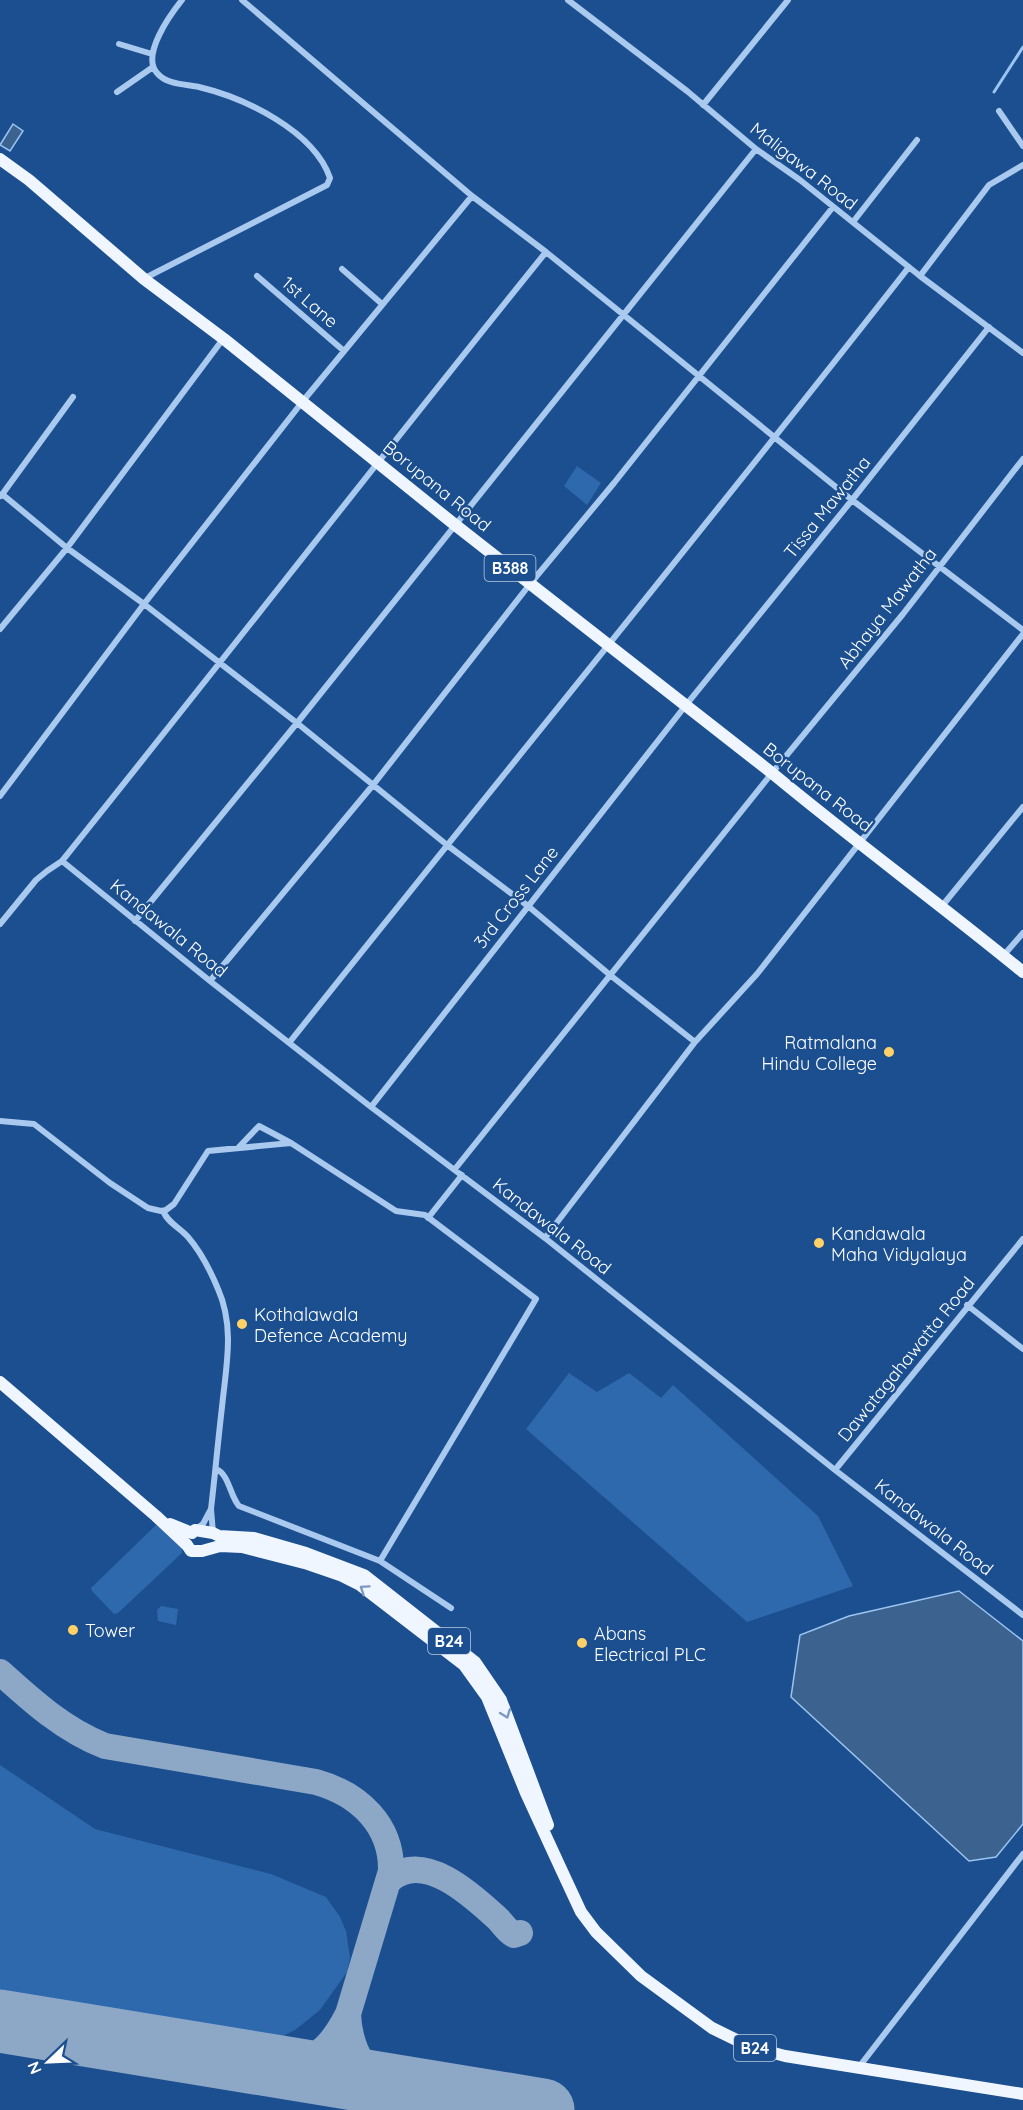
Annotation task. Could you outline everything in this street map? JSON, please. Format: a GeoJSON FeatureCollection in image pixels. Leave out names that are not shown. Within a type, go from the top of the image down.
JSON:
{"type":"FeatureCollection","features":[{"type":"Feature","properties":{"kind":"main road","name":"Borupana Road"},"geometry":{"type":"LineString","coordinates":[[0,159],[29,180],[144,279],[224,339],[454,524],[772,772],[813,807],[942,906],[1023,972]]}},
{"type":"Feature","properties":{"kind":"main road","name":"B24"},"geometry":{"type":"LineString","coordinates":[[0,1382],[156,1516],[191,1551],[202,1551],[220,1546],[242,1547],[340,1575],[360,1585],[464,1665],[487,1697],[526,1793],[581,1912],[596,1932],[641,1976],[712,2028],[751,2047],[785,2056],[1023,2094]]}},
{"type":"Feature","properties":{"kind":"main road","name":"B24"},"geometry":{"type":"LineString","coordinates":[[156,1516],[192,1533],[195,1530],[219,1536],[254,1538],[306,1553],[364,1575],[475,1662],[501,1700],[543,1810],[561,1869]]}},
{"type":"Feature","properties":{"kind":"street"},"geometry":{"type":"LineString","coordinates":[[144,279],[327,185],[330,178],[324,162],[309,144],[256,107],[225,94],[165,79],[158,74],[153,67],[152,54],[166,20],[182,0]]}},
{"type":"Feature","properties":{"kind":"street"},"geometry":{"type":"LineString","coordinates":[[242,0],[472,196],[546,252],[852,500],[940,565],[1023,632],[757,974],[695,1042],[544,1238]]}},
{"type":"Feature","properties":{"kind":"street","name":"Maligawa Road"},"geometry":{"type":"LineString","coordinates":[[568,0],[687,91],[756,149],[1023,353]]}},
{"type":"Feature","properties":{"kind":"street"},"geometry":{"type":"LineString","coordinates":[[703,105],[789,0]]}},
{"type":"Feature","properties":{"kind":"street"},"geometry":{"type":"LineString","coordinates":[[119,44],[152,54]]}},
{"type":"Feature","properties":{"kind":"street"},"geometry":{"type":"LineString","coordinates":[[117,92],[153,67]]}},
{"type":"Feature","properties":{"kind":"street"},"geometry":{"type":"LineString","coordinates":[[999,111],[1023,146]]}},
{"type":"Feature","properties":{"kind":"street"},"geometry":{"type":"LineString","coordinates":[[853,222],[917,140]]}},
{"type":"Feature","properties":{"kind":"street"},"geometry":{"type":"LineString","coordinates":[[135,921],[297,723],[756,149]]}},
{"type":"Feature","properties":{"kind":"street"},"geometry":{"type":"LineString","coordinates":[[920,276],[989,184],[1023,165]]}},
{"type":"Feature","properties":{"kind":"street"},"geometry":{"type":"LineString","coordinates":[[0,796],[144,604],[344,351],[472,196]]}},
{"type":"Feature","properties":{"kind":"street"},"geometry":{"type":"LineString","coordinates":[[210,981],[373,785],[530,584],[614,483],[833,207]]}},
{"type":"Feature","properties":{"kind":"street"},"geometry":{"type":"LineString","coordinates":[[0,924],[36,880],[62,861],[220,664],[377,461],[546,252]]}},
{"type":"Feature","properties":{"kind":"street"},"geometry":{"type":"LineString","coordinates":[[289,1043],[609,646],[909,267]]}},
{"type":"Feature","properties":{"kind":"street"},"geometry":{"type":"LineString","coordinates":[[342,269],[382,304]]}},
{"type":"Feature","properties":{"kind":"street","name":"1st Lane"},"geometry":{"type":"LineString","coordinates":[[257,276],[344,351]]}},
{"type":"Feature","properties":{"kind":"street","name":"Tissa Mawatha"},"geometry":{"type":"LineString","coordinates":[[686,705],[989,327]]}},
{"type":"Feature","properties":{"kind":"street"},"geometry":{"type":"LineString","coordinates":[[0,629],[67,548],[224,339]]}},
{"type":"Feature","properties":{"kind":"street"},"geometry":{"type":"LineString","coordinates":[[73,397],[1,495],[297,723],[695,1042]]}},
{"type":"Feature","properties":{"kind":"street","name":"Abhaya Mawatha"},"geometry":{"type":"LineString","coordinates":[[455,1169],[772,772],[903,614],[1023,459]]}},
{"type":"Feature","properties":{"kind":"street","name":"3rd Cross Lane"},"geometry":{"type":"LineString","coordinates":[[371,1107],[686,705]]}},
{"type":"Feature","properties":{"kind":"street"},"geometry":{"type":"LineString","coordinates":[[942,906],[1023,807]]}},
{"type":"Feature","properties":{"kind":"street","name":"Kandawala Road"},"geometry":{"type":"LineString","coordinates":[[62,861],[289,1043],[544,1238],[835,1470],[1023,1615]]}},
{"type":"Feature","properties":{"kind":"street"},"geometry":{"type":"LineString","coordinates":[[1003,956],[1023,933]]}},
{"type":"Feature","properties":{"kind":"street"},"geometry":{"type":"LineString","coordinates":[[0,1121],[34,1124],[110,1184],[148,1208],[163,1211],[174,1204],[208,1151],[291,1143]]}},
{"type":"Feature","properties":{"kind":"street"},"geometry":{"type":"LineString","coordinates":[[238,1148],[259,1126],[291,1143],[396,1211],[421,1214],[428,1218],[536,1299],[381,1561]]}},
{"type":"Feature","properties":{"kind":"street"},"geometry":{"type":"LineString","coordinates":[[428,1218],[462,1175]]}},
{"type":"Feature","properties":{"kind":"street"},"geometry":{"type":"LineString","coordinates":[[163,1211],[166,1219],[193,1244],[217,1287],[228,1322],[228,1355],[211,1509],[213,1533]]}},
{"type":"Feature","properties":{"kind":"street","name":"Dawatagahawatta Road"},"geometry":{"type":"LineString","coordinates":[[835,1470],[1023,1239]]}},
{"type":"Feature","properties":{"kind":"street"},"geometry":{"type":"LineString","coordinates":[[967,1305],[1023,1349]]}},
{"type":"Feature","properties":{"kind":"street"},"geometry":{"type":"LineString","coordinates":[[216,1469],[223,1474],[239,1506],[381,1561],[451,1608]]}},
{"type":"Feature","properties":{"kind":"street"},"geometry":{"type":"LineString","coordinates":[[195,1530],[203,1524],[211,1509]]}},
{"type":"Feature","properties":{"kind":"street"},"geometry":{"type":"LineString","coordinates":[[859,2067],[1023,1854]]}},
{"type":"Feature","properties":{"kind":"shaded area"},"geometry":{"type":"Polygon","coordinates":[[[13,124],[23,131],[10,151],[0,145],[13,124]]]}},
{"type":"Feature","properties":{"kind":"shaded area"},"geometry":{"type":"Polygon","coordinates":[[[577,466],[601,483],[587,505],[564,486],[577,466]]]}},
{"type":"Feature","properties":{"kind":"shaded area"},"geometry":{"type":"Polygon","coordinates":[[[569,1373],[597,1392],[629,1373],[661,1398],[673,1385],[818,1516],[853,1586],[747,1622],[526,1429],[569,1373]]]}},
{"type":"Feature","properties":{"kind":"shaded area"},"geometry":{"type":"Polygon","coordinates":[[[156,1525],[160,1525],[182,1548],[182,1553],[118,1613],[114,1614],[91,1588],[156,1525]]]}},
{"type":"Feature","properties":{"kind":"shaded area"},"geometry":{"type":"Polygon","coordinates":[[[959,1591],[1023,1641],[1023,1824],[996,1857],[969,1861],[791,1697],[800,1635],[849,1616],[959,1591]]]}},
{"type":"Feature","properties":{"kind":"shaded area"},"geometry":{"type":"Polygon","coordinates":[[[161,1606],[178,1609],[176,1625],[158,1621],[157,1610],[161,1606]]]}},
{"type":"Feature","properties":{"kind":"shaded area"},"geometry":{"type":"Polygon","coordinates":[[[0,1765],[95,1829],[271,1874],[326,1897],[340,1917],[346,1931],[350,1958],[347,1972],[320,2010],[295,2030],[279,2038],[0,1991],[0,1765]]]}},
{"type":"Feature","properties":{"kind":"waterway"},"geometry":{"type":"LineString","coordinates":[[994,92],[1023,47]]}},
{"type":"Feature","properties":{"kind":"taxiway"},"geometry":{"type":"LineString","coordinates":[[0,1672],[36,1704],[62,1723],[105,1746],[316,1782],[346,1794],[370,1814],[386,1839],[391,1871],[348,2014],[349,2023],[352,2041],[365,2066],[378,2077],[406,2087]]}},
{"type":"Feature","properties":{"kind":"taxiway"},"geometry":{"type":"LineString","coordinates":[[390,1880],[403,1872],[417,1870],[447,1879],[488,1909],[514,1935],[520,1933]]}},
{"type":"Feature","properties":{"kind":"taxiway"},"geometry":{"type":"LineString","coordinates":[[266,2065],[295,2062],[316,2054],[333,2039],[348,2014]]}},
{"type":"Feature","properties":{"kind":"taxiway"},"geometry":{"type":"LineString","coordinates":[[0,2026],[17,2024]]}},
{"type":"Feature","properties":{"kind":"runway"},"geometry":{"type":"LineString","coordinates":[[0,2021],[543,2110]]}},
{"type":"Feature","properties":{"kind":"place","name":"Ratmalana Hindu College"},"geometry":{"type":"Point","coordinates":[889,1052]}},
{"type":"Feature","properties":{"kind":"place","name":"Kandawala Maha Vidyalaya"},"geometry":{"type":"Point","coordinates":[819,1243]}},
{"type":"Feature","properties":{"kind":"place","name":"Kothalawala Defence Academy"},"geometry":{"type":"Point","coordinates":[242,1324]}},
{"type":"Feature","properties":{"kind":"place","name":"Tower"},"geometry":{"type":"Point","coordinates":[73,1630]}},
{"type":"Feature","properties":{"kind":"place","name":"Abans Electrical PLC"},"geometry":{"type":"Point","coordinates":[582,1643]}}]}
